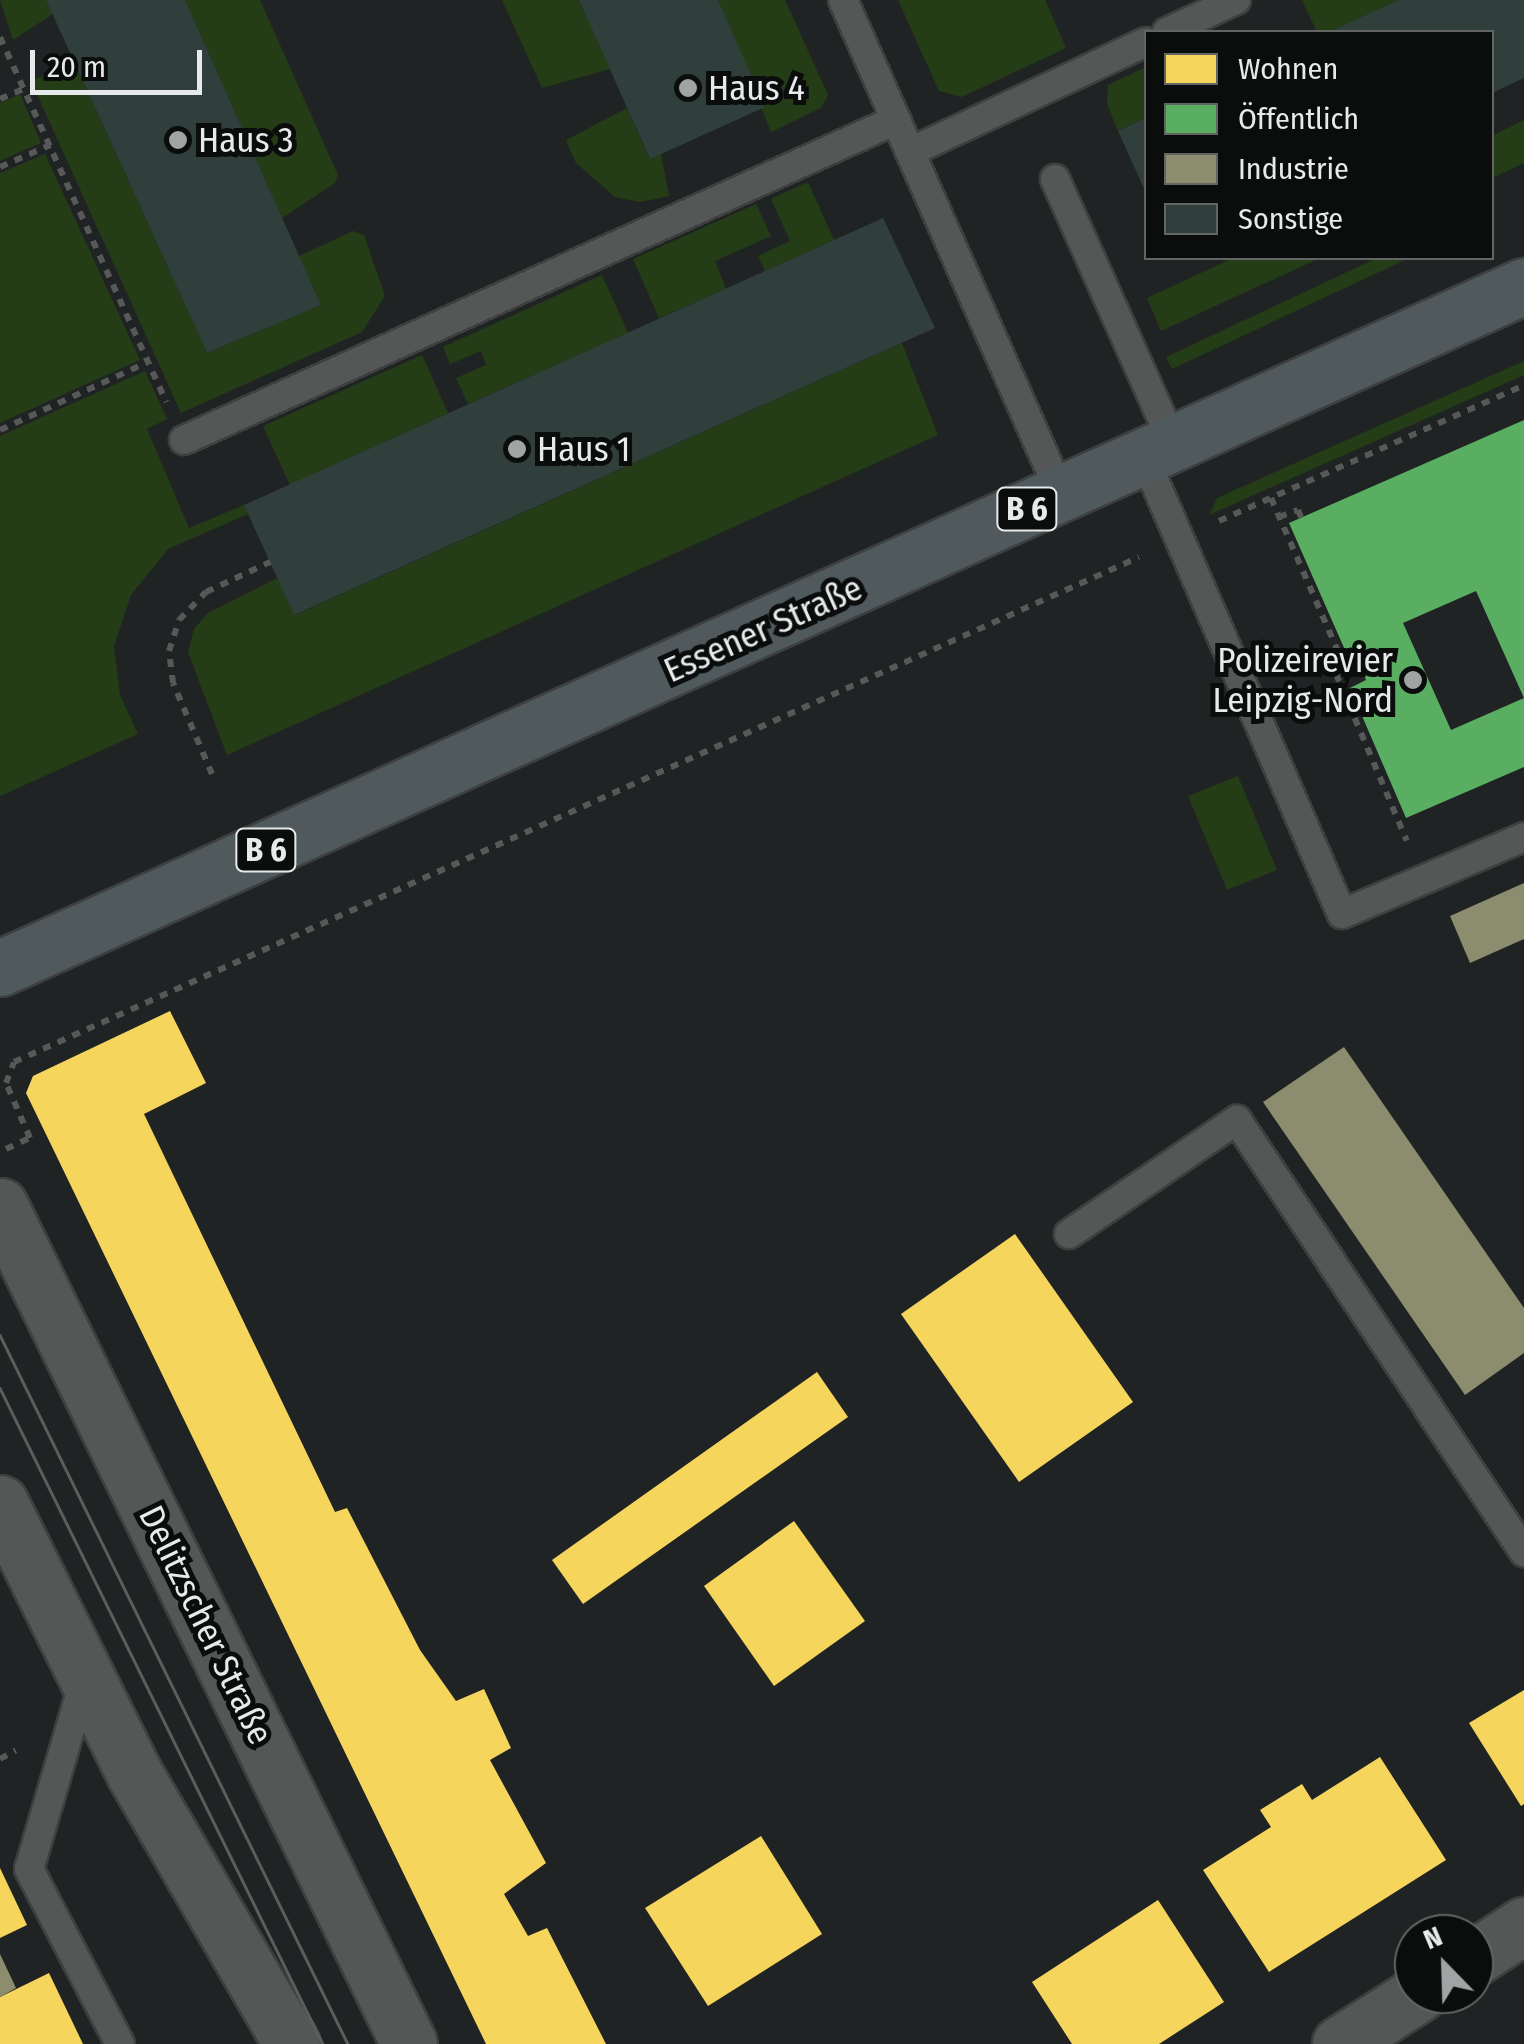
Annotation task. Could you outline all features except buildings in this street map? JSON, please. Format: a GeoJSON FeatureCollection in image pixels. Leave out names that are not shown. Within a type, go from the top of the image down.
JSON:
{"type":"FeatureCollection","features":[{"type":"Feature","properties":{"kind":"main road","name":"Essener Straße"},"geometry":{"type":"LineString","coordinates":[[0,968],[1524,286]]}},
{"type":"Feature","properties":{"kind":"main road","name":"Delitzscher Straße"},"geometry":{"type":"LineString","coordinates":[[0,1206],[409,2044]]}},
{"type":"Feature","properties":{"kind":"main road"},"geometry":{"type":"LineString","coordinates":[[0,1503],[134,1773],[292,2044]]}},
{"type":"Feature","properties":{"kind":"main road"},"geometry":{"type":"LineString","coordinates":[[1494,1945],[1524,1925]]}},
{"type":"Feature","properties":{"kind":"main road"},"geometry":{"type":"LineString","coordinates":[[1340,2044],[1394,2009]]}},
{"type":"Feature","properties":{"kind":"lane"},"geometry":{"type":"LineString","coordinates":[[842,0],[1061,494]]}},
{"type":"Feature","properties":{"kind":"lane"},"geometry":{"type":"LineString","coordinates":[[1171,30],[1236,0]]}},
{"type":"Feature","properties":{"kind":"lane"},"geometry":{"type":"LineString","coordinates":[[910,152],[1144,43]]}},
{"type":"Feature","properties":{"kind":"lane"},"geometry":{"type":"LineString","coordinates":[[184,440],[896,120]]}},
{"type":"Feature","properties":{"kind":"lane"},"geometry":{"type":"LineString","coordinates":[[1055,179],[1158,450],[1182,538],[1342,914],[1524,837]]}},
{"type":"Feature","properties":{"kind":"lane"},"geometry":{"type":"LineString","coordinates":[[1069,1234],[1237,1120],[1524,1552]]}},
{"type":"Feature","properties":{"kind":"lane"},"geometry":{"type":"LineString","coordinates":[[85,1676],[29,1869],[120,2044]]}},
{"type":"Feature","properties":{"kind":"path"},"geometry":{"type":"LineString","coordinates":[[0,37],[184,440]]}},
{"type":"Feature","properties":{"kind":"path"},"geometry":{"type":"LineString","coordinates":[[0,99],[24,89]]}},
{"type":"Feature","properties":{"kind":"path"},"geometry":{"type":"LineString","coordinates":[[0,167],[50,146]]}},
{"type":"Feature","properties":{"kind":"path"},"geometry":{"type":"LineString","coordinates":[[0,430],[148,362]]}},
{"type":"Feature","properties":{"kind":"path"},"geometry":{"type":"LineString","coordinates":[[0,1152],[30,1138],[6,1083],[14,1062],[1524,385]]}},
{"type":"Feature","properties":{"kind":"path"},"geometry":{"type":"LineString","coordinates":[[1271,498],[1346,670]]}},
{"type":"Feature","properties":{"kind":"path"},"geometry":{"type":"LineString","coordinates":[[1279,518],[1298,510],[1301,517]]}},
{"type":"Feature","properties":{"kind":"path"},"geometry":{"type":"LineString","coordinates":[[212,774],[173,683],[169,651],[179,620],[206,592],[270,562]]}},
{"type":"Feature","properties":{"kind":"path"},"geometry":{"type":"LineString","coordinates":[[1359,664],[1336,674],[1412,851]]}},
{"type":"Feature","properties":{"kind":"green space"},"geometry":{"type":"Polygon","coordinates":[[[0,0],[46,0],[53,14],[13,40],[0,0]]]}},
{"type":"Feature","properties":{"kind":"green space"},"geometry":{"type":"Polygon","coordinates":[[[185,0],[260,0],[338,175],[335,183],[282,218],[185,0]]]}},
{"type":"Feature","properties":{"kind":"green space"},"geometry":{"type":"Polygon","coordinates":[[[502,0],[579,0],[610,69],[542,88],[502,0]]]}},
{"type":"Feature","properties":{"kind":"green space"},"geometry":{"type":"Polygon","coordinates":[[[718,0],[785,0],[828,95],[821,108],[771,132],[718,0]]]}},
{"type":"Feature","properties":{"kind":"green space"},"geometry":{"type":"Polygon","coordinates":[[[898,0],[1045,0],[1066,48],[962,97],[939,91],[898,0]]]}},
{"type":"Feature","properties":{"kind":"green space"},"geometry":{"type":"Polygon","coordinates":[[[1302,0],[1398,0],[1333,30],[1316,30],[1302,0]]]}},
{"type":"Feature","properties":{"kind":"green space"},"geometry":{"type":"Polygon","coordinates":[[[74,62],[207,353],[321,305],[299,256],[353,231],[364,235],[385,296],[362,332],[181,413],[31,81],[74,62]]]}},
{"type":"Feature","properties":{"kind":"green space"},"geometry":{"type":"Polygon","coordinates":[[[1144,68],[1144,119],[1118,131],[1107,104],[1108,85],[1144,68]]]}},
{"type":"Feature","properties":{"kind":"green space"},"geometry":{"type":"Polygon","coordinates":[[[20,94],[41,143],[0,161],[0,103],[20,94]]]}},
{"type":"Feature","properties":{"kind":"green space"},"geometry":{"type":"Polygon","coordinates":[[[627,108],[649,158],[661,154],[669,196],[640,202],[615,197],[576,163],[566,140],[627,108]]]}},
{"type":"Feature","properties":{"kind":"green space"},"geometry":{"type":"Polygon","coordinates":[[[1524,120],[1524,163],[1494,177],[1494,135],[1524,120]]]}},
{"type":"Feature","properties":{"kind":"green space"},"geometry":{"type":"Polygon","coordinates":[[[45,154],[140,360],[0,423],[0,173],[45,154]]]}},
{"type":"Feature","properties":{"kind":"green space"},"geometry":{"type":"Polygon","coordinates":[[[808,182],[834,240],[765,271],[758,256],[790,241],[771,199],[808,182]]]}},
{"type":"Feature","properties":{"kind":"green space"},"geometry":{"type":"Polygon","coordinates":[[[756,204],[771,236],[715,261],[726,289],[659,318],[633,259],[756,204]]]}},
{"type":"Feature","properties":{"kind":"green space"},"geometry":{"type":"Polygon","coordinates":[[[1229,260],[1316,260],[1161,331],[1147,298],[1229,260]]]}},
{"type":"Feature","properties":{"kind":"green space"},"geometry":{"type":"Polygon","coordinates":[[[1373,260],[1405,260],[1172,369],[1166,357],[1373,260]]]}},
{"type":"Feature","properties":{"kind":"green space"},"geometry":{"type":"Polygon","coordinates":[[[602,275],[628,333],[468,404],[456,378],[486,365],[481,351],[450,364],[443,347],[602,275]]]}},
{"type":"Feature","properties":{"kind":"green space"},"geometry":{"type":"Polygon","coordinates":[[[902,343],[938,435],[227,755],[188,652],[194,629],[208,613],[277,578],[295,615],[902,343]]]}},
{"type":"Feature","properties":{"kind":"green space"},"geometry":{"type":"Polygon","coordinates":[[[422,355],[448,413],[290,485],[263,426],[422,355]]]}},
{"type":"Feature","properties":{"kind":"green space"},"geometry":{"type":"Polygon","coordinates":[[[1524,361],[1524,375],[1209,515],[1217,498],[1524,361]]]}},
{"type":"Feature","properties":{"kind":"green space"},"geometry":{"type":"Polygon","coordinates":[[[145,371],[167,419],[147,429],[189,528],[244,505],[248,514],[168,549],[131,595],[114,646],[120,695],[138,734],[0,796],[0,436],[145,371]]]}},
{"type":"Feature","properties":{"kind":"green space"},"geometry":{"type":"Polygon","coordinates":[[[1238,776],[1277,870],[1227,890],[1188,796],[1238,776]]]}},
{"type":"Feature","properties":{"kind":"tram line"},"geometry":{"type":"LineString","coordinates":[[0,1335],[348,2044]]}},
{"type":"Feature","properties":{"kind":"tram line"},"geometry":{"type":"LineString","coordinates":[[0,1388],[323,2044]]}},
{"type":"Feature","properties":{"kind":"place","name":"Haus 4"},"geometry":{"type":"Point","coordinates":[688,88]}},
{"type":"Feature","properties":{"kind":"place","name":"Haus 3"},"geometry":{"type":"Point","coordinates":[178,140]}},
{"type":"Feature","properties":{"kind":"place","name":"Haus 1"},"geometry":{"type":"Point","coordinates":[517,449]}},
{"type":"Feature","properties":{"kind":"place","name":"Polizeirevier Leipzig-Nord"},"geometry":{"type":"Point","coordinates":[1413,680]}}]}
